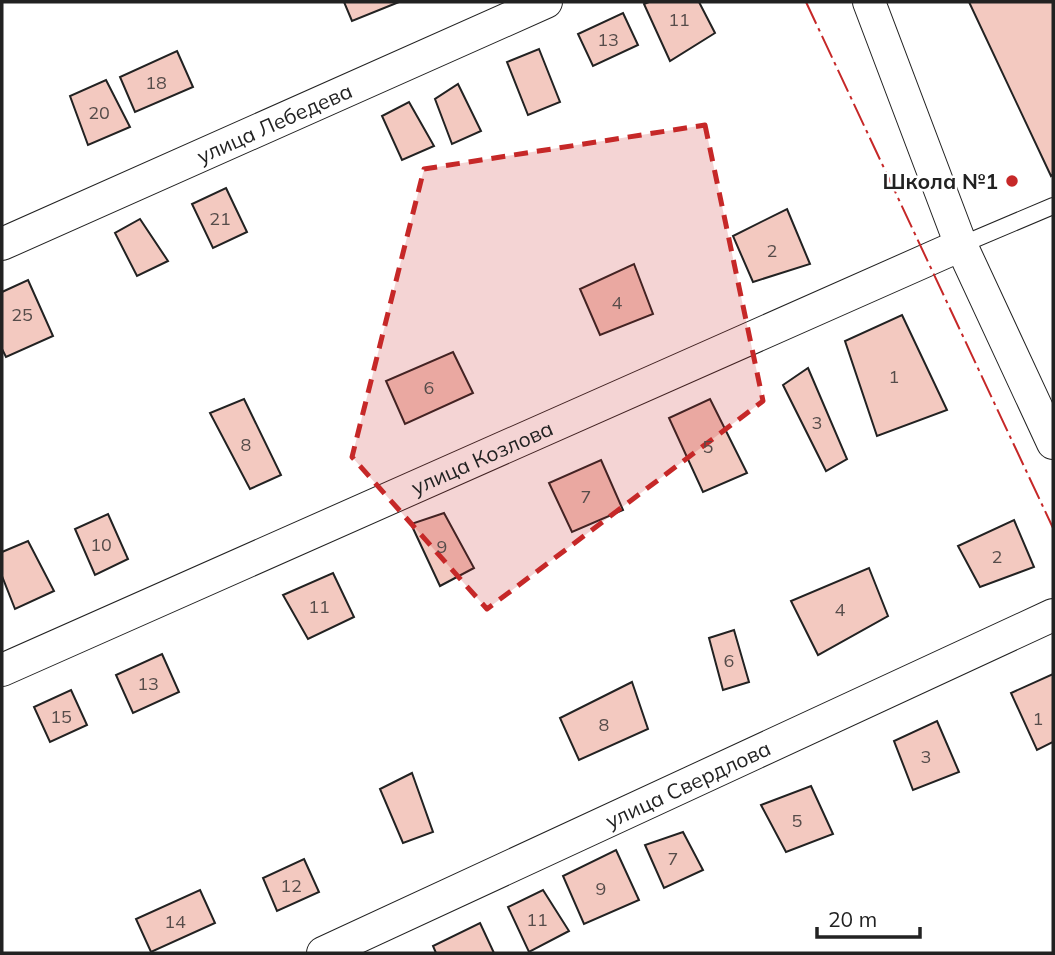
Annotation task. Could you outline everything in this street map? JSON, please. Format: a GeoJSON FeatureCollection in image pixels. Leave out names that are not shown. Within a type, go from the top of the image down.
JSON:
{"type":"FeatureCollection","features":[{"type":"Feature","properties":{"kind":"street","name":"улица Лебедева"},"geometry":{"type":"LineString","coordinates":[[2,244],[546,2]]}},
{"type":"Feature","properties":{"kind":"street"},"geometry":{"type":"LineString","coordinates":[[869,2],[961,245],[1053,443]]}},
{"type":"Feature","properties":{"kind":"street","name":"улица Козлова"},"geometry":{"type":"LineString","coordinates":[[2,670],[961,245]]}},
{"type":"Feature","properties":{"kind":"street","name":"улица Свердлова"},"geometry":{"type":"LineString","coordinates":[[323,953],[1053,615]]}},
{"type":"Feature","properties":{"kind":"lane"},"geometry":{"type":"LineString","coordinates":[[961,245],[1053,206]]}},
{"type":"Feature","properties":{"kind":"highlighted area"},"geometry":{"type":"Polygon","coordinates":[[[705,125],[763,401],[487,609],[352,457],[424,169],[705,125]]]}},
{"type":"Feature","properties":{"kind":"building"},"geometry":{"type":"Polygon","coordinates":[[[344,2],[399,2],[352,21],[344,2]]]}},
{"type":"Feature","properties":{"kind":"building"},"geometry":{"type":"Polygon","coordinates":[[[699,2],[715,33],[670,61],[644,4],[699,2]]]}},
{"type":"Feature","properties":{"kind":"building"},"geometry":{"type":"Polygon","coordinates":[[[969,2],[1053,2],[1051,176],[969,2]]]}},
{"type":"Feature","properties":{"kind":"building"},"geometry":{"type":"Polygon","coordinates":[[[623,13],[638,45],[593,66],[578,34],[623,13]]]}},
{"type":"Feature","properties":{"kind":"building"},"geometry":{"type":"Polygon","coordinates":[[[539,49],[560,102],[528,115],[507,62],[539,49]]]}},
{"type":"Feature","properties":{"kind":"building"},"geometry":{"type":"Polygon","coordinates":[[[177,51],[193,87],[135,112],[120,77],[177,51]]]}},
{"type":"Feature","properties":{"kind":"building"},"geometry":{"type":"Polygon","coordinates":[[[106,80],[130,127],[88,145],[70,96],[106,80]]]}},
{"type":"Feature","properties":{"kind":"building"},"geometry":{"type":"Polygon","coordinates":[[[458,84],[481,131],[452,144],[435,99],[458,84]]]}},
{"type":"Feature","properties":{"kind":"building"},"geometry":{"type":"Polygon","coordinates":[[[409,102],[434,146],[402,160],[382,116],[409,102]]]}},
{"type":"Feature","properties":{"kind":"building"},"geometry":{"type":"Polygon","coordinates":[[[226,188],[247,232],[213,248],[192,204],[226,188]]]}},
{"type":"Feature","properties":{"kind":"building"},"geometry":{"type":"Polygon","coordinates":[[[787,209],[810,264],[753,282],[733,236],[787,209]]]}},
{"type":"Feature","properties":{"kind":"building"},"geometry":{"type":"Polygon","coordinates":[[[140,219],[168,261],[137,276],[115,233],[140,219]]]}},
{"type":"Feature","properties":{"kind":"building"},"geometry":{"type":"Polygon","coordinates":[[[634,264],[653,314],[600,335],[580,289],[634,264]]]}},
{"type":"Feature","properties":{"kind":"building"},"geometry":{"type":"Polygon","coordinates":[[[28,280],[53,336],[6,357],[2,349],[2,292],[28,280]]]}},
{"type":"Feature","properties":{"kind":"building"},"geometry":{"type":"Polygon","coordinates":[[[902,315],[947,410],[877,436],[845,341],[902,315]]]}},
{"type":"Feature","properties":{"kind":"building"},"geometry":{"type":"Polygon","coordinates":[[[453,352],[473,393],[405,424],[386,381],[453,352]]]}},
{"type":"Feature","properties":{"kind":"building"},"geometry":{"type":"Polygon","coordinates":[[[808,368],[847,459],[826,471],[783,385],[808,368]]]}},
{"type":"Feature","properties":{"kind":"building"},"geometry":{"type":"Polygon","coordinates":[[[244,399],[281,475],[250,489],[210,413],[244,399]]]}},
{"type":"Feature","properties":{"kind":"building"},"geometry":{"type":"Polygon","coordinates":[[[710,399],[747,473],[703,492],[669,418],[710,399]]]}},
{"type":"Feature","properties":{"kind":"building"},"geometry":{"type":"Polygon","coordinates":[[[601,460],[623,510],[572,532],[549,483],[601,460]]]}},
{"type":"Feature","properties":{"kind":"building"},"geometry":{"type":"Polygon","coordinates":[[[444,513],[474,568],[440,586],[411,524],[444,513]]]}},
{"type":"Feature","properties":{"kind":"building"},"geometry":{"type":"Polygon","coordinates":[[[108,514],[128,559],[95,575],[75,529],[108,514]]]}},
{"type":"Feature","properties":{"kind":"building"},"geometry":{"type":"Polygon","coordinates":[[[1014,520],[1034,567],[980,587],[958,546],[1014,520]]]}},
{"type":"Feature","properties":{"kind":"building"},"geometry":{"type":"Polygon","coordinates":[[[28,541],[54,591],[15,609],[2,576],[2,552],[28,541]]]}},
{"type":"Feature","properties":{"kind":"building"},"geometry":{"type":"Polygon","coordinates":[[[869,568],[888,616],[818,655],[791,601],[869,568]]]}},
{"type":"Feature","properties":{"kind":"building"},"geometry":{"type":"Polygon","coordinates":[[[333,573],[354,617],[308,639],[283,595],[333,573]]]}},
{"type":"Feature","properties":{"kind":"building"},"geometry":{"type":"Polygon","coordinates":[[[734,630],[749,682],[723,690],[709,638],[734,630]]]}},
{"type":"Feature","properties":{"kind":"building"},"geometry":{"type":"Polygon","coordinates":[[[162,654],[179,692],[133,713],[116,675],[162,654]]]}},
{"type":"Feature","properties":{"kind":"building"},"geometry":{"type":"Polygon","coordinates":[[[1053,674],[1053,742],[1037,750],[1011,693],[1053,674]]]}},
{"type":"Feature","properties":{"kind":"building"},"geometry":{"type":"Polygon","coordinates":[[[632,682],[648,729],[579,760],[560,718],[632,682]]]}},
{"type":"Feature","properties":{"kind":"building"},"geometry":{"type":"Polygon","coordinates":[[[71,690],[87,725],[50,742],[34,707],[71,690]]]}},
{"type":"Feature","properties":{"kind":"building"},"geometry":{"type":"Polygon","coordinates":[[[937,721],[959,772],[913,790],[894,741],[937,721]]]}},
{"type":"Feature","properties":{"kind":"building"},"geometry":{"type":"Polygon","coordinates":[[[412,773],[433,832],[403,843],[380,789],[412,773]]]}},
{"type":"Feature","properties":{"kind":"building"},"geometry":{"type":"Polygon","coordinates":[[[811,786],[833,834],[786,852],[761,805],[811,786]]]}},
{"type":"Feature","properties":{"kind":"building"},"geometry":{"type":"Polygon","coordinates":[[[683,832],[703,870],[664,888],[645,845],[683,832]]]}},
{"type":"Feature","properties":{"kind":"building"},"geometry":{"type":"Polygon","coordinates":[[[616,850],[639,900],[584,924],[563,876],[616,850]]]}},
{"type":"Feature","properties":{"kind":"building"},"geometry":{"type":"Polygon","coordinates":[[[304,859],[319,892],[277,911],[263,878],[304,859]]]}},
{"type":"Feature","properties":{"kind":"building"},"geometry":{"type":"Polygon","coordinates":[[[200,890],[215,923],[151,952],[136,919],[200,890]]]}},
{"type":"Feature","properties":{"kind":"building"},"geometry":{"type":"Polygon","coordinates":[[[543,890],[569,931],[529,952],[508,907],[543,890]]]}},
{"type":"Feature","properties":{"kind":"building"},"geometry":{"type":"Polygon","coordinates":[[[480,923],[494,953],[436,953],[433,946],[480,923]]]}},
{"type":"Feature","properties":{"kind":"power"},"geometry":{"type":"LineString","coordinates":[[806,2],[1053,528]]}},
{"type":"Feature","properties":{"kind":"place","name":"Школа №1"},"geometry":{"type":"Point","coordinates":[1012,181]}}]}
